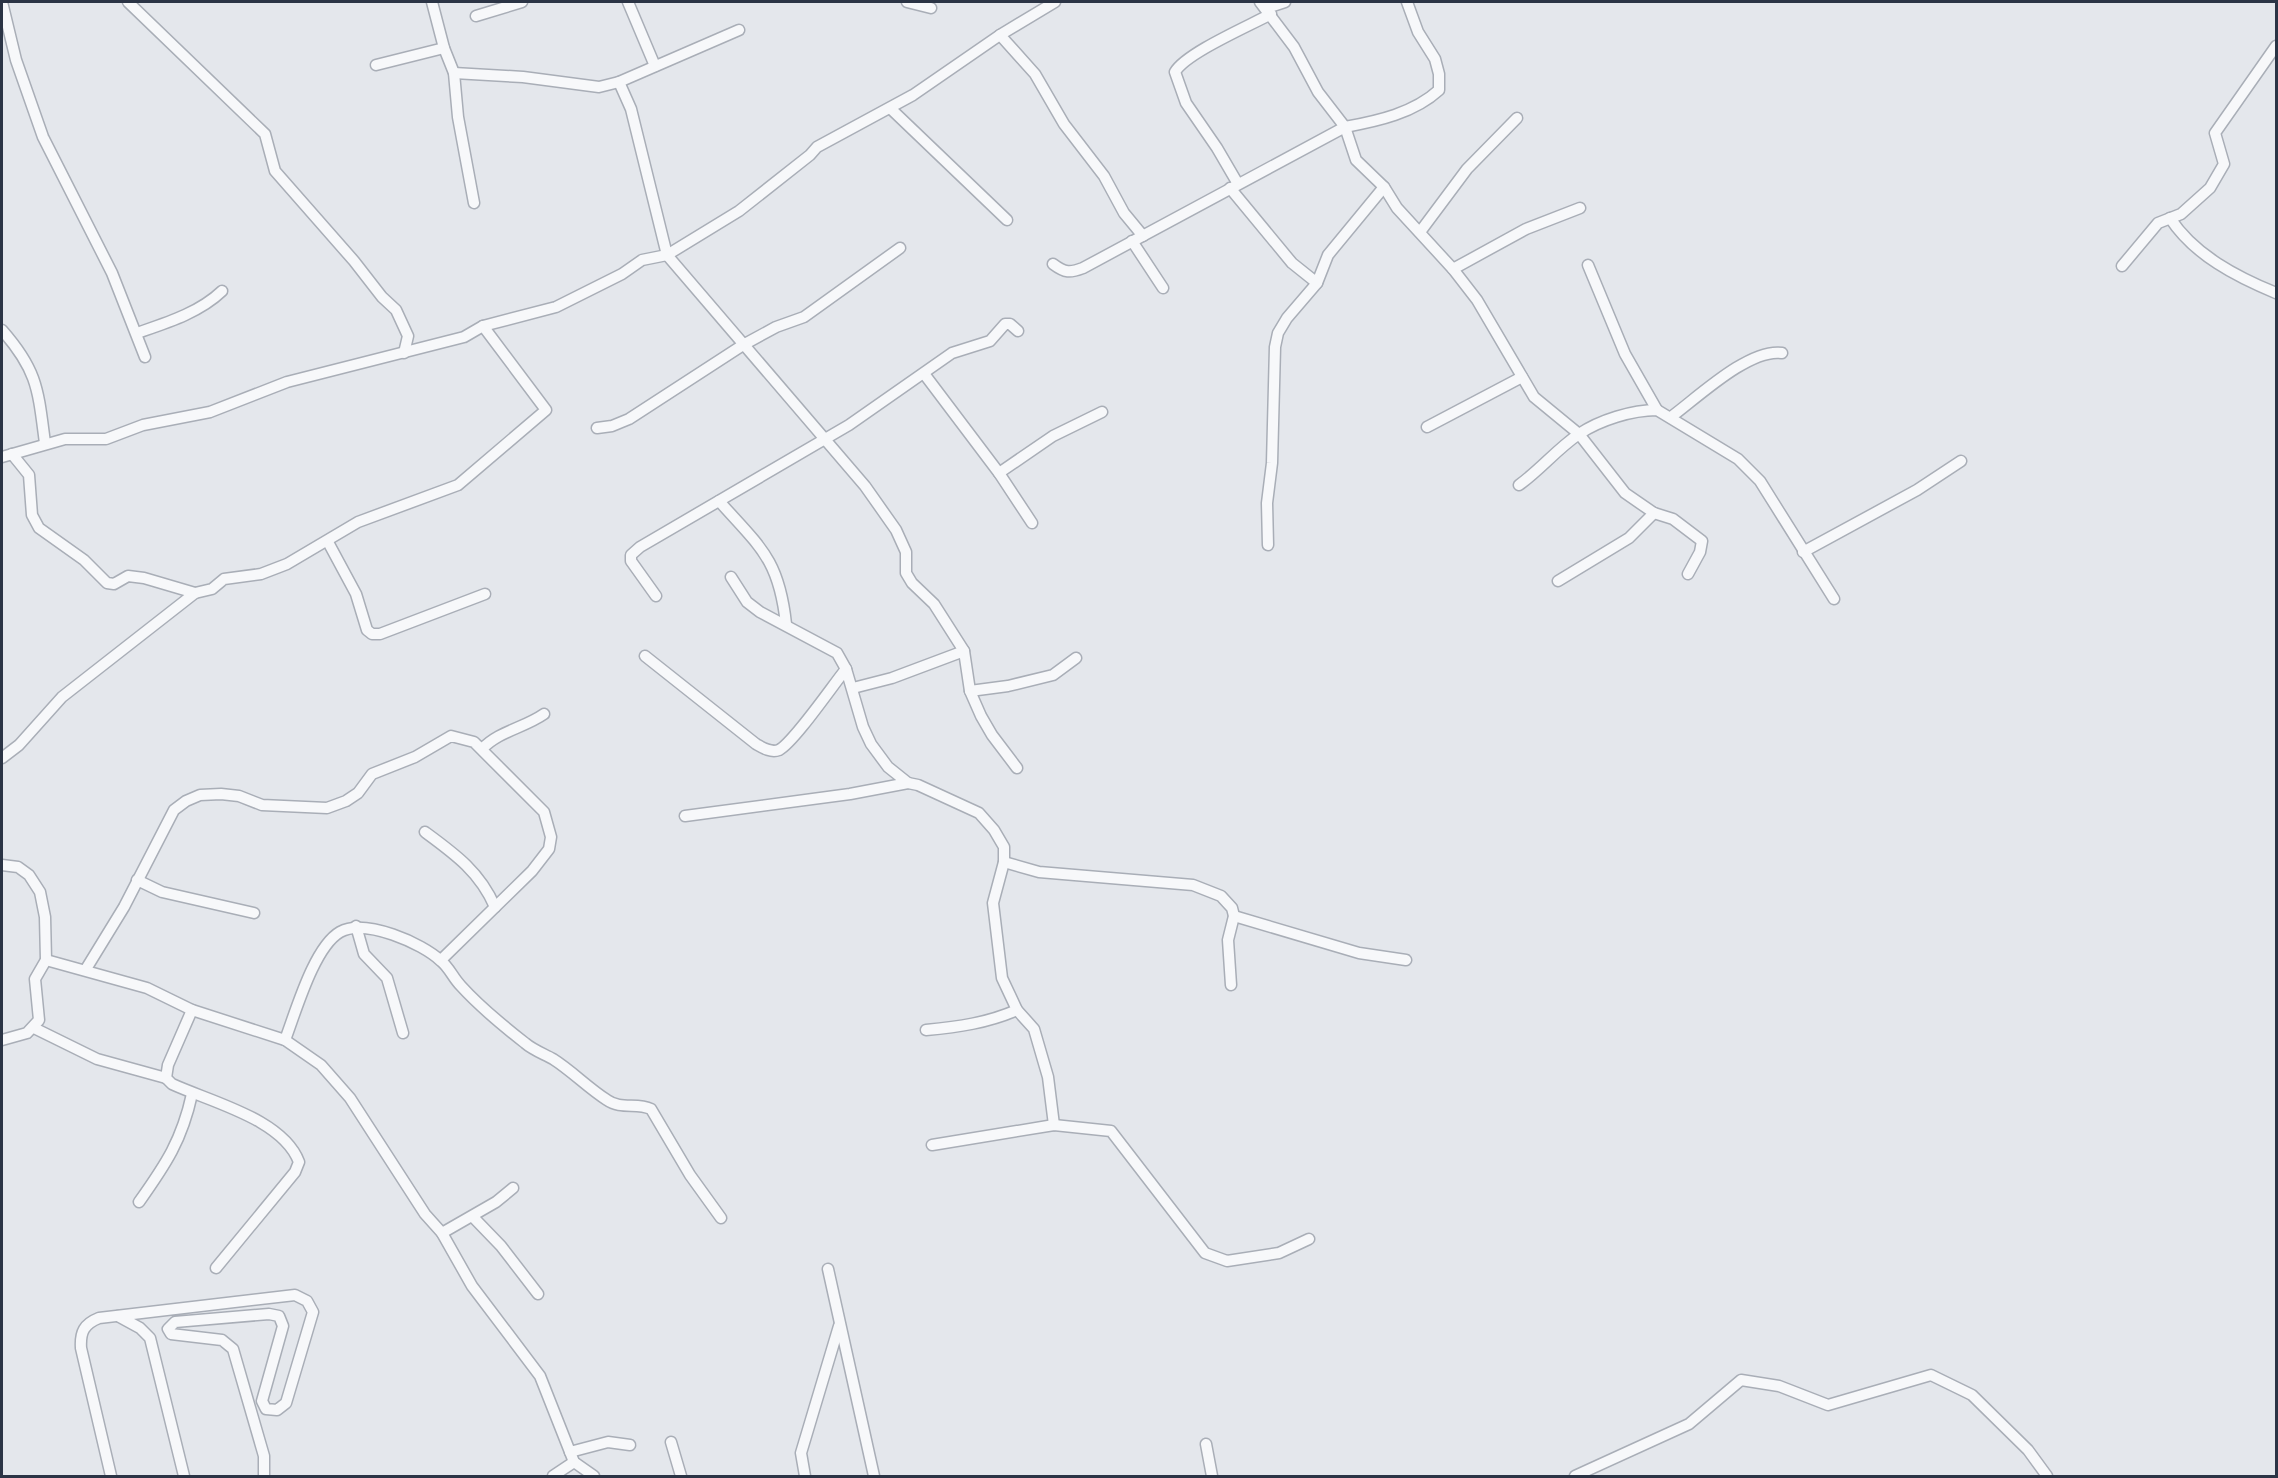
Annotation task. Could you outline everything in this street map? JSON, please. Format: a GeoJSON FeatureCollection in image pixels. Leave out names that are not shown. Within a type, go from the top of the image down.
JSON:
{"type":"FeatureCollection","features":[{"type":"Feature","properties":{"kind":"street"},"geometry":{"type":"LineString","coordinates":[[2,2],[16,60],[43,137],[112,273],[145,357]]}},
{"type":"Feature","properties":{"kind":"street"},"geometry":{"type":"LineString","coordinates":[[128,2],[265,134],[275,171],[354,261],[382,297],[396,310],[408,336],[404,352]]}},
{"type":"Feature","properties":{"kind":"street"},"geometry":{"type":"LineString","coordinates":[[432,2],[444,48],[454,73],[458,117],[474,203]]}},
{"type":"Feature","properties":{"kind":"street"},"geometry":{"type":"LineString","coordinates":[[476,16],[522,2]]}},
{"type":"Feature","properties":{"kind":"street"},"geometry":{"type":"LineString","coordinates":[[628,2],[656,66]]}},
{"type":"Feature","properties":{"kind":"street"},"geometry":{"type":"LineString","coordinates":[[907,2],[931,8]]}},
{"type":"Feature","properties":{"kind":"street"},"geometry":{"type":"LineString","coordinates":[[7,455],[45,443],[78,437],[106,439],[143,424],[210,412],[286,382],[464,337],[483,326],[556,307],[622,274],[642,260],[667,255],[739,211],[817,147],[913,95],[1000,35],[1055,2]]}},
{"type":"Feature","properties":{"kind":"street"},"geometry":{"type":"LineString","coordinates":[[1285,2],[1266,8],[1179,66],[1175,72],[1186,103],[1217,148],[1234,186],[1292,263],[1317,283]]}},
{"type":"Feature","properties":{"kind":"street"},"geometry":{"type":"LineString","coordinates":[[1053,264],[1063,272],[1070,273],[1345,127],[1378,121],[1421,104],[1439,90],[1439,75],[1435,59],[1419,32],[1407,2]]}},
{"type":"Feature","properties":{"kind":"street"},"geometry":{"type":"LineString","coordinates":[[1266,8],[1294,47],[1318,92],[1345,127],[1356,160],[1384,187],[1397,208],[1453,269],[1482,309],[1522,377],[1544,407],[1579,434],[1625,493],[1654,513],[1673,519],[1702,541],[1700,552],[1688,574]]}},
{"type":"Feature","properties":{"kind":"street"},"geometry":{"type":"LineString","coordinates":[[454,73],[523,76],[599,87],[619,82],[739,30]]}},
{"type":"Feature","properties":{"kind":"street"},"geometry":{"type":"LineString","coordinates":[[1000,35],[1035,74],[1064,124],[1104,176],[1163,288]]}},
{"type":"Feature","properties":{"kind":"street"},"geometry":{"type":"LineString","coordinates":[[2122,266],[2158,224],[2181,214],[2210,188],[2224,164],[2215,134],[2277,46]]}},
{"type":"Feature","properties":{"kind":"street"},"geometry":{"type":"LineString","coordinates":[[376,65],[444,48]]}},
{"type":"Feature","properties":{"kind":"street"},"geometry":{"type":"LineString","coordinates":[[619,82],[631,110],[667,255],[865,486],[896,530],[906,552],[906,573],[934,604],[964,651],[970,691],[992,735],[1017,768]]}},
{"type":"Feature","properties":{"kind":"street"},"geometry":{"type":"LineString","coordinates":[[890,108],[1007,220]]}},
{"type":"Feature","properties":{"kind":"street"},"geometry":{"type":"LineString","coordinates":[[1420,232],[1467,169],[1517,118]]}},
{"type":"Feature","properties":{"kind":"street"},"geometry":{"type":"LineString","coordinates":[[1268,545],[1267,503],[1272,463],[1275,347],[1278,333],[1287,318],[1317,283],[1328,255],[1384,187]]}},
{"type":"Feature","properties":{"kind":"street"},"geometry":{"type":"LineString","coordinates":[[1453,269],[1526,229],[1580,208]]}},
{"type":"Feature","properties":{"kind":"street"},"geometry":{"type":"LineString","coordinates":[[2170,218],[2182,237],[2241,279],[2277,293]]}},
{"type":"Feature","properties":{"kind":"street"},"geometry":{"type":"LineString","coordinates":[[597,428],[612,426],[629,418],[743,345],[776,327],[804,317],[900,249]]}},
{"type":"Feature","properties":{"kind":"street"},"geometry":{"type":"LineString","coordinates":[[1588,265],[1625,354],[1658,410]]}},
{"type":"Feature","properties":{"kind":"street"},"geometry":{"type":"LineString","coordinates":[[136,333],[172,320],[212,301],[222,291]]}},
{"type":"Feature","properties":{"kind":"street"},"geometry":{"type":"LineString","coordinates":[[656,596],[635,570],[631,555],[824,437],[849,425],[925,375],[952,353],[990,341],[1005,324],[1010,324],[1018,331]]}},
{"type":"Feature","properties":{"kind":"street"},"geometry":{"type":"LineString","coordinates":[[2,758],[19,745],[62,697],[195,593],[213,588],[224,579],[270,571],[328,542],[358,522],[458,485],[546,410],[483,326]]}},
{"type":"Feature","properties":{"kind":"street"},"geometry":{"type":"LineString","coordinates":[[2,330],[31,369],[37,384],[45,443]]}},
{"type":"Feature","properties":{"kind":"street"},"geometry":{"type":"LineString","coordinates":[[1671,417],[1706,389],[1750,360],[1767,353],[1782,353]]}},
{"type":"Feature","properties":{"kind":"street"},"geometry":{"type":"LineString","coordinates":[[925,375],[999,472],[1032,523]]}},
{"type":"Feature","properties":{"kind":"street"},"geometry":{"type":"LineString","coordinates":[[1427,427],[1522,377]]}},
{"type":"Feature","properties":{"kind":"street"},"geometry":{"type":"LineString","coordinates":[[1519,485],[1579,434],[1642,410],[1658,410],[1738,459],[1760,481],[1834,599]]}},
{"type":"Feature","properties":{"kind":"street"},"geometry":{"type":"LineString","coordinates":[[999,472],[1053,436],[1102,412]]}},
{"type":"Feature","properties":{"kind":"street"},"geometry":{"type":"LineString","coordinates":[[7,455],[30,475],[32,515],[39,528],[84,560],[107,583],[114,584],[128,576],[144,578],[195,593]]}},
{"type":"Feature","properties":{"kind":"street"},"geometry":{"type":"LineString","coordinates":[[1803,552],[1917,490],[1961,461]]}},
{"type":"Feature","properties":{"kind":"street"},"geometry":{"type":"LineString","coordinates":[[719,501],[766,554],[776,573],[786,624]]}},
{"type":"Feature","properties":{"kind":"street"},"geometry":{"type":"LineString","coordinates":[[1558,581],[1629,538],[1654,513]]}},
{"type":"Feature","properties":{"kind":"street"},"geometry":{"type":"LineString","coordinates":[[328,542],[356,594],[367,630],[372,634],[380,634],[485,594]]}},
{"type":"Feature","properties":{"kind":"street"},"geometry":{"type":"LineString","coordinates":[[731,577],[747,602],[760,612],[837,653],[846,669],[857,709],[872,744],[888,767],[908,783]]}},
{"type":"Feature","properties":{"kind":"street"},"geometry":{"type":"LineString","coordinates":[[853,688],[892,678],[964,651]]}},
{"type":"Feature","properties":{"kind":"street"},"geometry":{"type":"LineString","coordinates":[[645,656],[756,744],[772,752],[780,749],[798,730],[846,669]]}},
{"type":"Feature","properties":{"kind":"street"},"geometry":{"type":"LineString","coordinates":[[970,691],[1008,686],[1053,675],[1076,658]]}},
{"type":"Feature","properties":{"kind":"street"},"geometry":{"type":"LineString","coordinates":[[482,749],[495,737],[531,723],[544,714]]}},
{"type":"Feature","properties":{"kind":"street"},"geometry":{"type":"LineString","coordinates":[[86,969],[124,907],[174,810],[200,795],[239,796],[262,806],[327,808],[346,801],[358,792],[372,774],[415,757],[451,736],[470,739],[482,749],[544,812],[551,837],[549,849],[532,871],[441,960]]}},
{"type":"Feature","properties":{"kind":"street"},"geometry":{"type":"LineString","coordinates":[[685,816],[908,783],[918,785],[979,813],[994,830],[1004,847],[1004,862],[993,903],[997,951],[1006,992],[1017,1010],[1034,1029],[1048,1077],[1054,1125]]}},
{"type":"Feature","properties":{"kind":"street"},"geometry":{"type":"LineString","coordinates":[[425,832],[467,863],[482,882],[495,907]]}},
{"type":"Feature","properties":{"kind":"street"},"geometry":{"type":"LineString","coordinates":[[1004,862],[1039,872],[1193,885],[1221,896],[1232,908],[1234,916],[1228,940],[1231,985]]}},
{"type":"Feature","properties":{"kind":"street"},"geometry":{"type":"LineString","coordinates":[[2,865],[18,867],[29,874],[40,892],[45,917],[46,960],[35,979],[39,1020],[27,1033],[2,1040]]}},
{"type":"Feature","properties":{"kind":"street"},"geometry":{"type":"LineString","coordinates":[[137,880],[162,892],[254,914]]}},
{"type":"Feature","properties":{"kind":"street"},"geometry":{"type":"LineString","coordinates":[[1234,916],[1348,950],[1406,960]]}},
{"type":"Feature","properties":{"kind":"street"},"geometry":{"type":"LineString","coordinates":[[356,926],[364,954],[387,978],[403,1033]]}},
{"type":"Feature","properties":{"kind":"street"},"geometry":{"type":"LineString","coordinates":[[285,1040],[319,958],[328,943],[340,932],[356,926],[372,928],[403,939],[441,960],[481,1007],[528,1046],[552,1059],[614,1105],[645,1106],[651,1110],[690,1175],[721,1218]]}},
{"type":"Feature","properties":{"kind":"street"},"geometry":{"type":"LineString","coordinates":[[46,960],[86,969],[147,988],[192,1010],[285,1040],[321,1065],[350,1098],[425,1214],[442,1233],[472,1286],[540,1376],[572,1457],[594,1476]]}},
{"type":"Feature","properties":{"kind":"street"},"geometry":{"type":"LineString","coordinates":[[166,1078],[168,1065],[192,1010]]}},
{"type":"Feature","properties":{"kind":"street"},"geometry":{"type":"LineString","coordinates":[[926,1030],[967,1026],[993,1020],[1017,1010]]}},
{"type":"Feature","properties":{"kind":"street"},"geometry":{"type":"LineString","coordinates":[[34,1028],[97,1059],[166,1078],[172,1084],[192,1094],[262,1123],[288,1142],[299,1162],[295,1172],[216,1268]]}},
{"type":"Feature","properties":{"kind":"street"},"geometry":{"type":"LineString","coordinates":[[138,1202],[172,1153],[185,1126],[192,1094]]}},
{"type":"Feature","properties":{"kind":"street"},"geometry":{"type":"LineString","coordinates":[[932,1145],[1054,1125],[1111,1131],[1205,1253],[1227,1261],[1278,1253],[1309,1239]]}},
{"type":"Feature","properties":{"kind":"street"},"geometry":{"type":"LineString","coordinates":[[442,1233],[473,1217],[513,1188]]}},
{"type":"Feature","properties":{"kind":"street"},"geometry":{"type":"LineString","coordinates":[[473,1217],[501,1246],[538,1294]]}},
{"type":"Feature","properties":{"kind":"street"},"geometry":{"type":"LineString","coordinates":[[828,1269],[874,1476]]}},
{"type":"Feature","properties":{"kind":"street"},"geometry":{"type":"LineString","coordinates":[[111,1476],[81,1338],[82,1330],[93,1320],[295,1295],[302,1297],[312,1307],[310,1325],[286,1403],[277,1410],[266,1409],[262,1401],[283,1326],[279,1317],[269,1314],[175,1322],[168,1329],[171,1334],[222,1340],[232,1349],[264,1456],[264,1476]]}},
{"type":"Feature","properties":{"kind":"street"},"geometry":{"type":"LineString","coordinates":[[152,1312],[148,1334],[183,1476]]}},
{"type":"Feature","properties":{"kind":"street"},"geometry":{"type":"LineString","coordinates":[[118,1316],[148,1334]]}},
{"type":"Feature","properties":{"kind":"street"},"geometry":{"type":"LineString","coordinates":[[805,1476],[801,1453],[840,1323]]}},
{"type":"Feature","properties":{"kind":"street"},"geometry":{"type":"LineString","coordinates":[[1575,1476],[1689,1425],[1742,1380],[1779,1386],[1828,1405],[1931,1375],[1972,1395],[2028,1450],[2047,1476]]}},
{"type":"Feature","properties":{"kind":"street"},"geometry":{"type":"LineString","coordinates":[[553,1476],[572,1457],[608,1442],[630,1445]]}},
{"type":"Feature","properties":{"kind":"street"},"geometry":{"type":"LineString","coordinates":[[671,1442],[681,1476]]}},
{"type":"Feature","properties":{"kind":"street"},"geometry":{"type":"LineString","coordinates":[[1206,1443],[1212,1476]]}}]}
